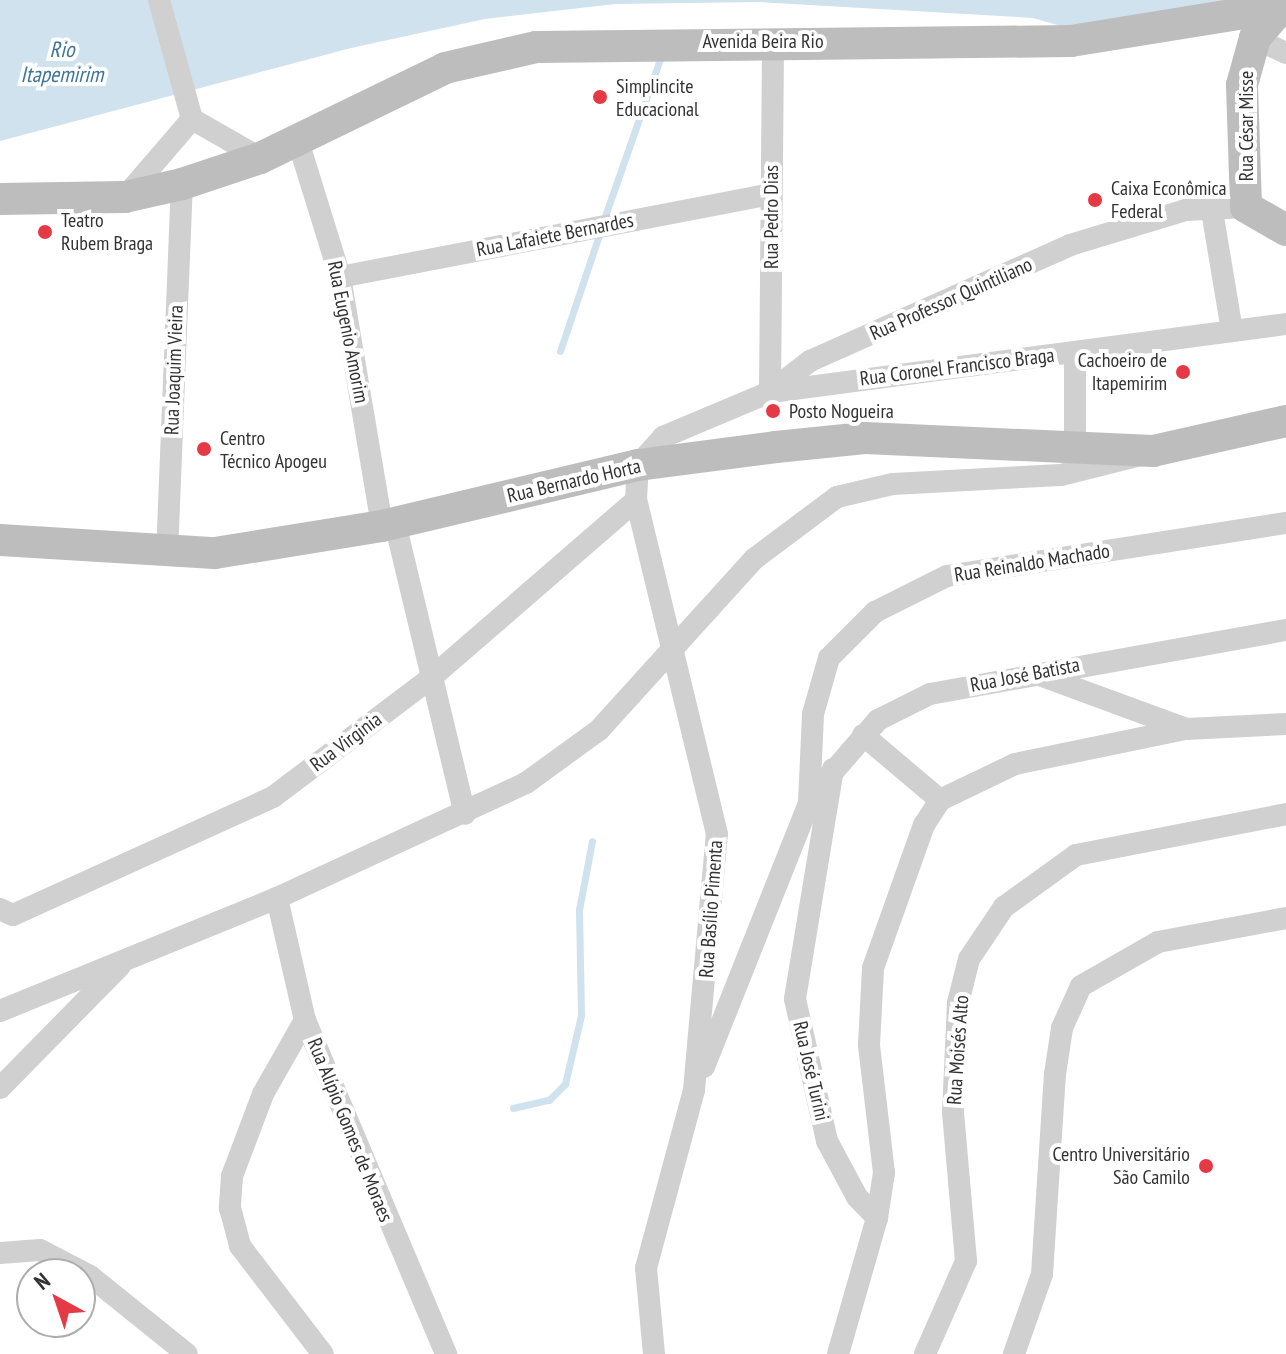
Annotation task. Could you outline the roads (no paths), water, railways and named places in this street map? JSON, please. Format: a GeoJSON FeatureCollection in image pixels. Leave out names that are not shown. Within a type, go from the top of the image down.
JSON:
{"type":"FeatureCollection","features":[{"type":"Feature","properties":{"kind":"main road","name":"Rua César Misse"},"geometry":{"type":"LineString","coordinates":[[1246,207],[1242,85],[1255,38],[1283,7]]}},
{"type":"Feature","properties":{"kind":"main road","name":"Avenida Beira Rio"},"geometry":{"type":"LineString","coordinates":[[0,199],[125,197],[182,184],[260,158],[406,84],[488,55],[599,41],[1071,41],[1283,7]]}},
{"type":"Feature","properties":{"kind":"main road","name":"Rua Professor Quintiliano"},"geometry":{"type":"LineString","coordinates":[[1246,207],[1286,230]]}},
{"type":"Feature","properties":{"kind":"main road","name":"Rua Bernardo Horta"},"geometry":{"type":"LineString","coordinates":[[0,540],[167,555],[388,524],[638,465],[865,438],[1153,451],[1286,421]]}},
{"type":"Feature","properties":{"kind":"street"},"geometry":{"type":"LineString","coordinates":[[159,0],[191,115],[260,158]]}},
{"type":"Feature","properties":{"kind":"street"},"geometry":{"type":"LineString","coordinates":[[1255,38],[1286,53]]}},
{"type":"Feature","properties":{"kind":"street","name":"Rua Pedro Dias"},"geometry":{"type":"LineString","coordinates":[[770,392],[773,42]]}},
{"type":"Feature","properties":{"kind":"street"},"geometry":{"type":"LineString","coordinates":[[125,197],[191,115]]}},
{"type":"Feature","properties":{"kind":"street","name":"Rua Eugenio Amorim"},"geometry":{"type":"LineString","coordinates":[[298,141],[340,277],[388,524],[432,677],[465,814]]}},
{"type":"Feature","properties":{"kind":"street","name":"Rua Joaquim Vieira"},"geometry":{"type":"LineString","coordinates":[[167,555],[182,184]]}},
{"type":"Feature","properties":{"kind":"street","name":"Rua Lafaiete Bernardes"},"geometry":{"type":"LineString","coordinates":[[340,277],[770,194]]}},
{"type":"Feature","properties":{"kind":"street"},"geometry":{"type":"LineString","coordinates":[[1211,205],[1232,331]]}},
{"type":"Feature","properties":{"kind":"street","name":"Rua Professor Quintiliano"},"geometry":{"type":"LineString","coordinates":[[638,465],[663,437],[770,392],[810,361],[1070,245],[1211,205],[1246,207]]}},
{"type":"Feature","properties":{"kind":"street","name":"Rua Coronel Francisco Braga"},"geometry":{"type":"LineString","coordinates":[[770,392],[1286,324]]}},
{"type":"Feature","properties":{"kind":"street"},"geometry":{"type":"LineString","coordinates":[[1075,352],[1075,447]]}},
{"type":"Feature","properties":{"kind":"street"},"geometry":{"type":"LineString","coordinates":[[0,1011],[277,898],[465,814],[526,783],[599,730],[673,656],[754,559],[837,497],[893,484],[1061,475],[1153,451]]}},
{"type":"Feature","properties":{"kind":"street","name":"Rua Basílio Pimenta"},"geometry":{"type":"LineString","coordinates":[[638,465],[636,500],[673,656],[705,761],[717,834],[694,1090],[646,1268],[654,1354]]}},
{"type":"Feature","properties":{"kind":"street","name":"Rua Virginia"},"geometry":{"type":"LineString","coordinates":[[6,912],[247,812],[432,677],[636,500]]}},
{"type":"Feature","properties":{"kind":"street","name":"Rua Reinaldo Machado"},"geometry":{"type":"LineString","coordinates":[[694,1090],[809,803],[813,714],[829,658],[875,612],[947,576],[1286,523]]}},
{"type":"Feature","properties":{"kind":"street","name":"Rua José Batista"},"geometry":{"type":"LineString","coordinates":[[809,803],[863,735],[930,694],[1030,671],[1286,630]]}},
{"type":"Feature","properties":{"kind":"street"},"geometry":{"type":"LineString","coordinates":[[1030,671],[1186,729]]}},
{"type":"Feature","properties":{"kind":"street"},"geometry":{"type":"LineString","coordinates":[[838,1354],[877,1218],[884,1173],[869,1045],[873,968],[897,884],[940,800],[1015,764],[1186,729],[1281,722]]}},
{"type":"Feature","properties":{"kind":"street"},"geometry":{"type":"LineString","coordinates":[[863,735],[940,800]]}},
{"type":"Feature","properties":{"kind":"street","name":"Rua José Turini"},"geometry":{"type":"LineString","coordinates":[[833,769],[795,999],[827,1141],[857,1197],[877,1218]]}},
{"type":"Feature","properties":{"kind":"street","name":"Rua Moisés Alto"},"geometry":{"type":"LineString","coordinates":[[925,1354],[966,1261],[953,1113],[958,1003],[969,959],[1004,907],[1076,855],[1286,814]]}},
{"type":"Feature","properties":{"kind":"street","name":"Rua Alípio Gomes de Moraes"},"geometry":{"type":"LineString","coordinates":[[277,898],[305,1020],[446,1354]]}},
{"type":"Feature","properties":{"kind":"street"},"geometry":{"type":"LineString","coordinates":[[1014,1354],[1042,1274],[1055,1074],[1062,1028],[1081,986],[1158,942],[1286,918]]}},
{"type":"Feature","properties":{"kind":"street"},"geometry":{"type":"LineString","coordinates":[[0,1088],[124,961]]}},
{"type":"Feature","properties":{"kind":"street"},"geometry":{"type":"LineString","coordinates":[[305,1020],[263,1094],[232,1176],[230,1208],[253,1266],[323,1354]]}},
{"type":"Feature","properties":{"kind":"street"},"geometry":{"type":"LineString","coordinates":[[0,1253],[40,1250],[90,1276],[187,1354]]}},
{"type":"Feature","properties":{"kind":"water","name":"Rio Itapemirim"},"geometry":{"type":"Polygon","coordinates":[[[0,0],[1236,0],[1082,32],[1033,18],[759,2],[615,4],[485,19],[351,48],[0,141],[0,0]]]}},
{"type":"Feature","properties":{"kind":"waterway"},"geometry":{"type":"LineString","coordinates":[[605,216],[661,56]]}},
{"type":"Feature","properties":{"kind":"waterway"},"geometry":{"type":"LineString","coordinates":[[560,351],[600,232]]}},
{"type":"Feature","properties":{"kind":"waterway"},"geometry":{"type":"LineString","coordinates":[[513,1108],[549,1100],[565,1084],[581,1015],[579,910],[592,841]]}},
{"type":"Feature","properties":{"kind":"place","name":"Simplincite Educacional"},"geometry":{"type":"Point","coordinates":[600,97]}},
{"type":"Feature","properties":{"kind":"place","name":"Caixa Econômica Federal"},"geometry":{"type":"Point","coordinates":[1095,200]}},
{"type":"Feature","properties":{"kind":"place","name":"Teatro Rubem Braga"},"geometry":{"type":"Point","coordinates":[45,232]}},
{"type":"Feature","properties":{"kind":"place","name":"Cachoeiro de Itapemirim"},"geometry":{"type":"Point","coordinates":[1183,372]}},
{"type":"Feature","properties":{"kind":"place","name":"Posto Nogueira"},"geometry":{"type":"Point","coordinates":[773,411]}},
{"type":"Feature","properties":{"kind":"place","name":"Centro Técnico Apogeu"},"geometry":{"type":"Point","coordinates":[204,449]}},
{"type":"Feature","properties":{"kind":"place","name":"Centro Universitário São Camilo"},"geometry":{"type":"Point","coordinates":[1206,1166]}}]}
